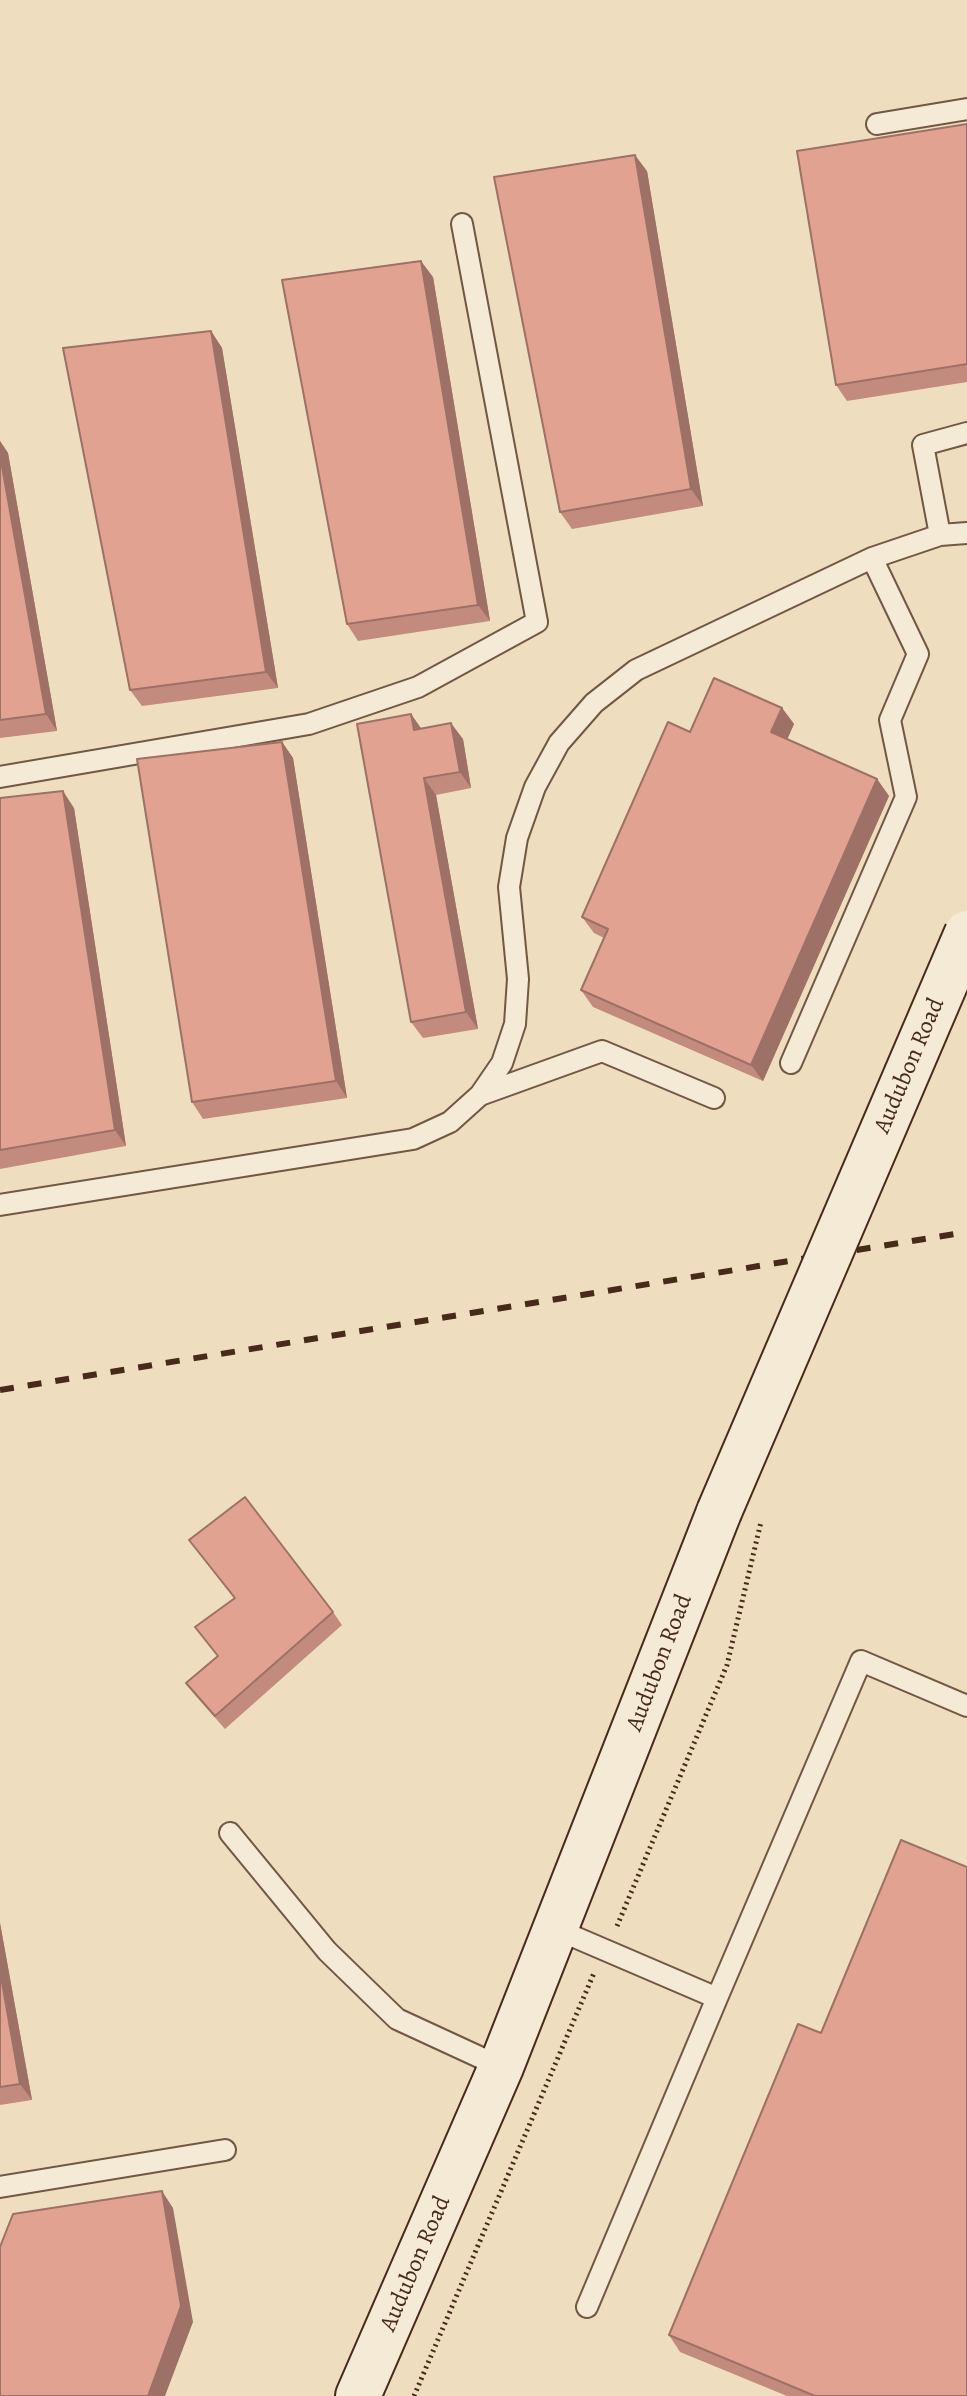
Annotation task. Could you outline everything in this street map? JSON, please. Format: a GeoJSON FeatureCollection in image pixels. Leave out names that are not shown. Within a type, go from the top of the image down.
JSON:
{"type":"FeatureCollection","features":[{"type":"Feature","properties":{"kind":"street","name":"Audubon Road"},"geometry":{"type":"LineString","coordinates":[[358,2396],[501,2067],[719,1512],[967,933]]}},
{"type":"Feature","properties":{"kind":"lane"},"geometry":{"type":"LineString","coordinates":[[877,124],[967,109]]}},
{"type":"Feature","properties":{"kind":"lane"},"geometry":{"type":"LineString","coordinates":[[0,777],[309,724],[418,687],[537,622],[462,224]]}},
{"type":"Feature","properties":{"kind":"lane"},"geometry":{"type":"LineString","coordinates":[[940,535],[923,445],[967,433]]}},
{"type":"Feature","properties":{"kind":"lane"},"geometry":{"type":"LineString","coordinates":[[0,1205],[413,1139],[450,1122],[480,1095],[502,1063],[515,1024],[518,979],[509,887],[517,838],[535,787],[559,743],[594,703],[636,670],[872,558],[940,535],[967,533]]}},
{"type":"Feature","properties":{"kind":"lane"},"geometry":{"type":"LineString","coordinates":[[791,1063],[906,797],[890,720],[918,654],[872,558]]}},
{"type":"Feature","properties":{"kind":"lane"},"geometry":{"type":"LineString","coordinates":[[480,1095],[602,1051],[714,1098]]}},
{"type":"Feature","properties":{"kind":"lane"},"geometry":{"type":"LineString","coordinates":[[587,2307],[861,1661],[967,1706]]}},
{"type":"Feature","properties":{"kind":"lane"},"geometry":{"type":"LineString","coordinates":[[230,1833],[327,1951],[397,2019],[501,2067]]}},
{"type":"Feature","properties":{"kind":"lane"},"geometry":{"type":"LineString","coordinates":[[556,1929],[717,1998]]}},
{"type":"Feature","properties":{"kind":"lane"},"geometry":{"type":"LineString","coordinates":[[0,2187],[225,2150]]}},
{"type":"Feature","properties":{"kind":"building"},"geometry":{"type":"Polygon","coordinates":[[[967,124],[967,364],[836,385],[797,151],[967,124]]]}},
{"type":"Feature","properties":{"kind":"building"},"geometry":{"type":"Polygon","coordinates":[[[635,155],[691,489],[560,512],[494,177],[635,155]]]}},
{"type":"Feature","properties":{"kind":"building"},"geometry":{"type":"Polygon","coordinates":[[[421,261],[478,605],[347,624],[282,280],[421,261]]]}},
{"type":"Feature","properties":{"kind":"building"},"geometry":{"type":"Polygon","coordinates":[[[211,331],[266,672],[130,690],[63,348],[211,331]]]}},
{"type":"Feature","properties":{"kind":"building"},"geometry":{"type":"Polygon","coordinates":[[[0,455],[46,714],[0,720],[0,455]]]}},
{"type":"Feature","properties":{"kind":"building"},"geometry":{"type":"Polygon","coordinates":[[[714,678],[782,708],[771,732],[877,779],[751,1065],[581,990],[608,929],[582,917],[668,722],[690,732],[714,678]]]}},
{"type":"Feature","properties":{"kind":"building"},"geometry":{"type":"Polygon","coordinates":[[[411,714],[414,730],[451,723],[460,772],[424,778],[466,1012],[411,1022],[357,724],[411,714]]]}},
{"type":"Feature","properties":{"kind":"building"},"geometry":{"type":"Polygon","coordinates":[[[282,742],[336,1081],[192,1102],[137,759],[282,742]]]}},
{"type":"Feature","properties":{"kind":"building"},"geometry":{"type":"Polygon","coordinates":[[[63,791],[115,1130],[0,1150],[0,798],[63,791]]]}},
{"type":"Feature","properties":{"kind":"building"},"geometry":{"type":"Polygon","coordinates":[[[245,1497],[333,1612],[215,1716],[186,1683],[218,1656],[195,1627],[235,1598],[189,1540],[245,1497]]]}},
{"type":"Feature","properties":{"kind":"building"},"geometry":{"type":"Polygon","coordinates":[[[901,1840],[967,1867],[967,2396],[815,2396],[669,2335],[798,2024],[821,2033],[901,1840]]]}},
{"type":"Feature","properties":{"kind":"building"},"geometry":{"type":"Polygon","coordinates":[[[0,1971],[20,2084],[0,2087],[0,1971]]]}},
{"type":"Feature","properties":{"kind":"building"},"geometry":{"type":"Polygon","coordinates":[[[162,2191],[181,2306],[148,2396],[0,2396],[0,2247],[13,2214],[162,2191]]]}},
{"type":"Feature","properties":{"kind":"railway"},"geometry":{"type":"LineString","coordinates":[[0,1390],[967,1232]]}}]}
